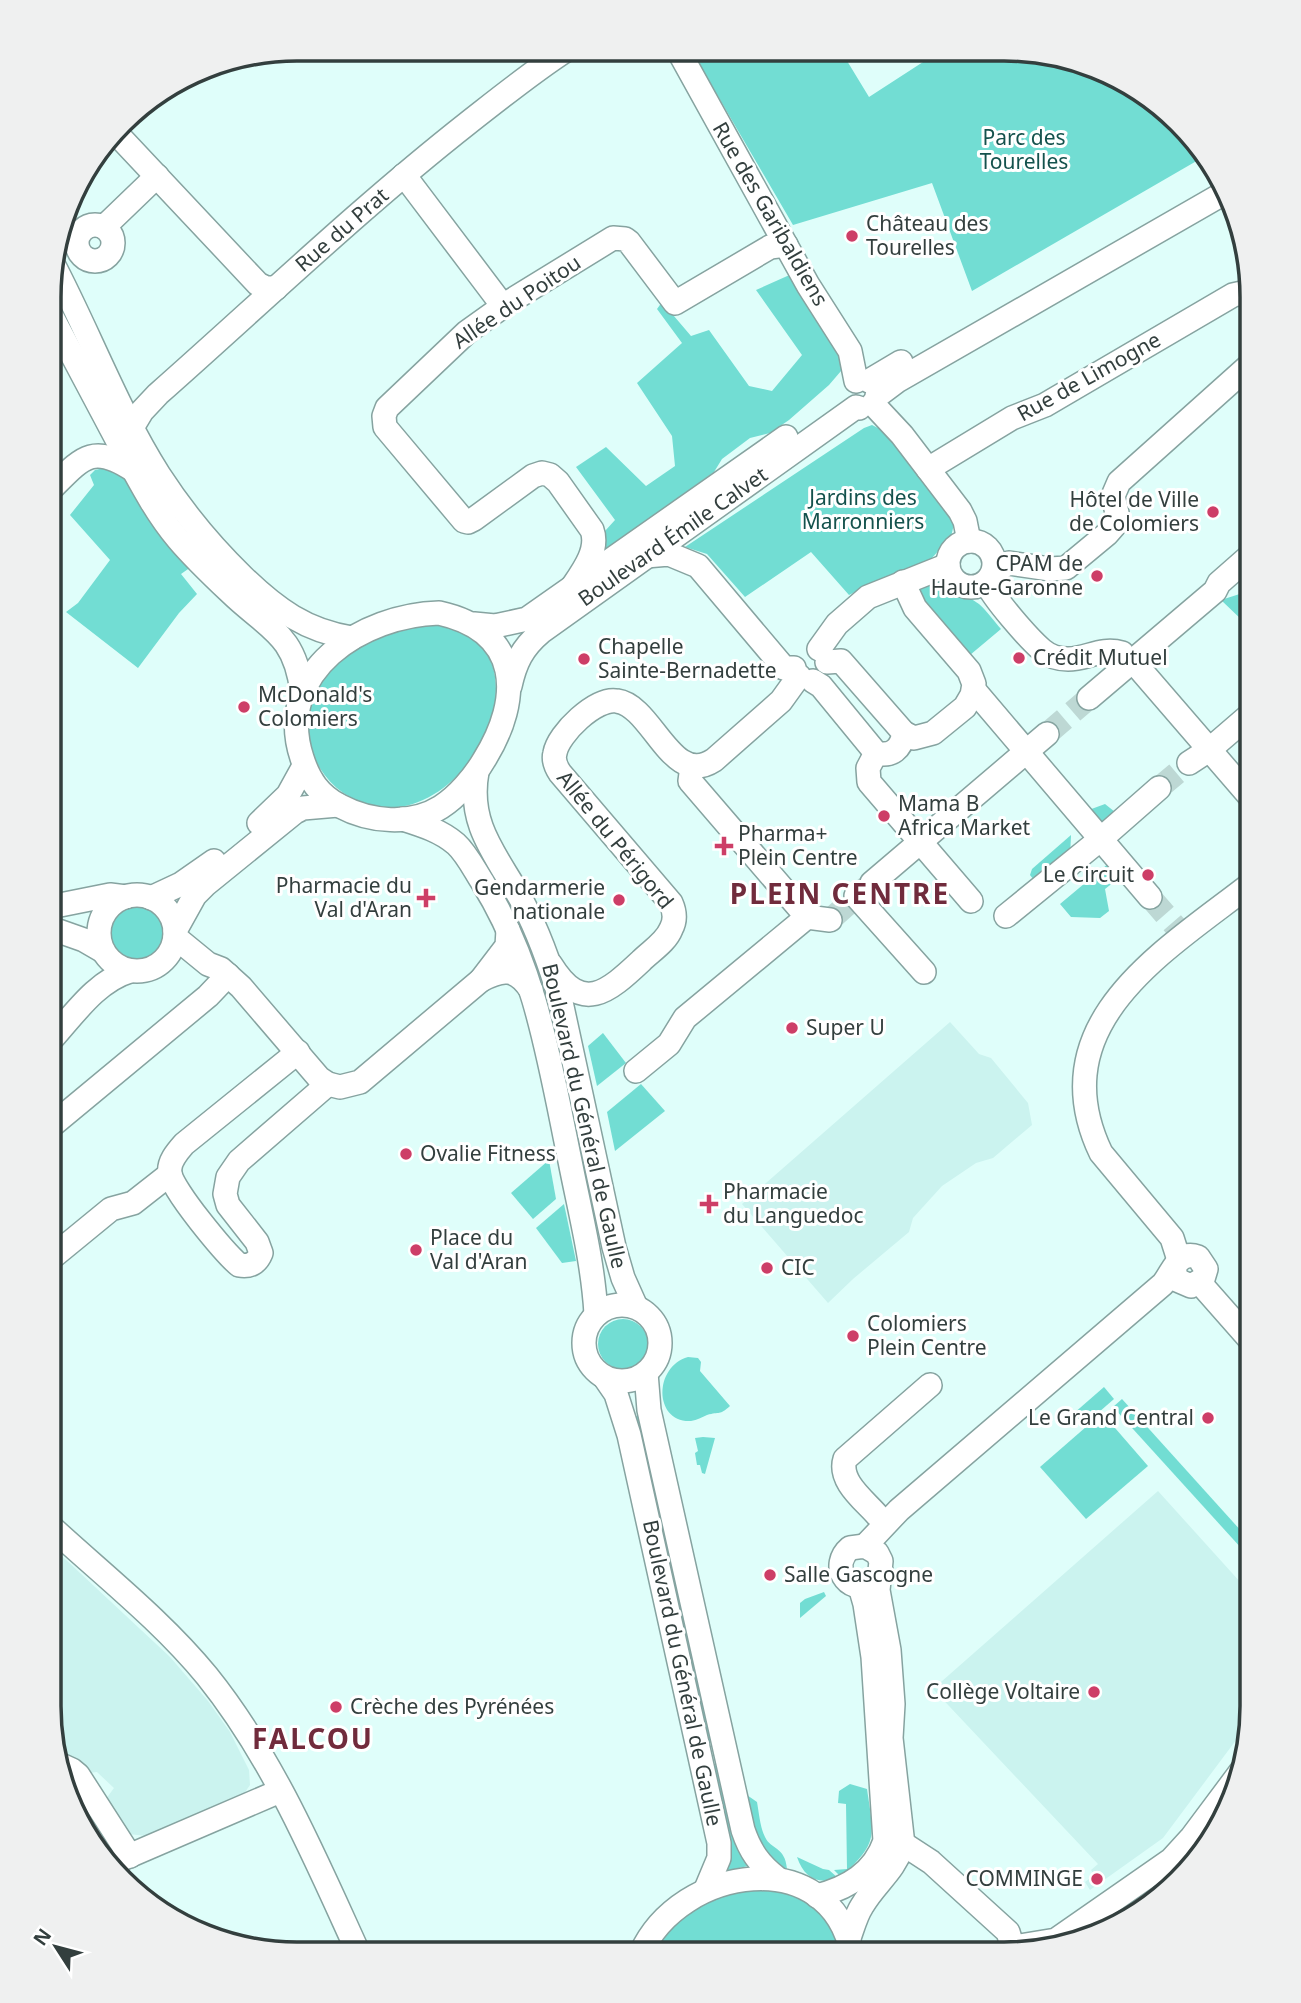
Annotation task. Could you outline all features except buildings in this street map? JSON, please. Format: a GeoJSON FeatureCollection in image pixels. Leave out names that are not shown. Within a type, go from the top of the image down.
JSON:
{"type":"FeatureCollection","features":[{"type":"Feature","properties":{"kind":"street","name":"Rue du Prat"},"geometry":{"type":"LineString","coordinates":[[133,426],[142,411],[158,394],[404,175],[550,61]]}},
{"type":"Feature","properties":{"kind":"street","name":"Rue des Garibaldiens"},"geometry":{"type":"LineString","coordinates":[[684,61],[786,245],[850,351],[864,394]]}},
{"type":"Feature","properties":{"kind":"street"},"geometry":{"type":"LineString","coordinates":[[122,140],[258,284],[266,288],[276,288]]}},
{"type":"Feature","properties":{"kind":"street"},"geometry":{"type":"LineString","coordinates":[[404,175],[503,306]]}},
{"type":"Feature","properties":{"kind":"street"},"geometry":{"type":"LineString","coordinates":[[65,256],[77,250],[79,235],[85,228],[95,225],[104,228],[157,176]]}},
{"type":"Feature","properties":{"kind":"street","name":"Boulevard Émile Calvet"},"geometry":{"type":"LineString","coordinates":[[474,624],[495,626],[527,619],[864,394],[1209,182]]}},
{"type":"Feature","properties":{"kind":"street","name":"Boulevard Émile Calvet"},"geometry":{"type":"LineString","coordinates":[[510,686],[515,665],[526,644],[856,407],[864,394],[897,381],[1217,197]]}},
{"type":"Feature","properties":{"kind":"street","name":"Allée du Poitou"},"geometry":{"type":"LineString","coordinates":[[573,586],[593,550],[594,537],[592,530],[554,478],[542,473],[533,476],[466,522],[452,509],[384,424],[385,412],[395,398],[467,332],[503,306],[613,238],[629,242],[675,303],[770,247],[786,245]]}},
{"type":"Feature","properties":{"kind":"street"},"geometry":{"type":"LineString","coordinates":[[62,282],[158,473],[187,515],[221,555],[253,586],[298,622],[314,629],[352,638]]}},
{"type":"Feature","properties":{"kind":"street","name":"Rue de Limogne"},"geometry":{"type":"LineString","coordinates":[[928,469],[1012,418],[1045,405],[1240,293]]}},
{"type":"Feature","properties":{"kind":"street"},"geometry":{"type":"LineString","coordinates":[[61,334],[134,471],[177,537],[240,601],[284,639],[299,670],[302,692]]}},
{"type":"Feature","properties":{"kind":"street"},"geometry":{"type":"LineString","coordinates":[[989,577],[995,564],[984,544],[969,541],[952,551],[948,565],[950,572],[958,583],[972,587],[989,577],[1009,563],[1050,569],[1066,568],[1114,526],[1117,518],[1113,496],[1116,486],[1240,374]]}},
{"type":"Feature","properties":{"kind":"street"},"geometry":{"type":"LineString","coordinates":[[864,394],[902,435],[963,516],[969,541]]}},
{"type":"Feature","properties":{"kind":"street"},"geometry":{"type":"LineString","coordinates":[[61,480],[83,460],[94,456],[111,457],[134,471]]}},
{"type":"Feature","properties":{"kind":"street"},"geometry":{"type":"LineString","coordinates":[[646,556],[669,554],[698,566],[783,668],[821,686],[876,752],[894,752],[904,733]]}},
{"type":"Feature","properties":{"kind":"street"},"geometry":{"type":"LineString","coordinates":[[823,656],[837,624],[868,597],[948,565]]}},
{"type":"Feature","properties":{"kind":"street"},"geometry":{"type":"LineString","coordinates":[[1089,698],[1127,657],[1215,591],[1219,583],[1240,565]]}},
{"type":"Feature","properties":{"kind":"street"},"geometry":{"type":"LineString","coordinates":[[989,577],[1010,613],[1046,653],[1065,659],[1101,651],[1127,657],[1240,785]]}},
{"type":"Feature","properties":{"kind":"street"},"geometry":{"type":"LineString","coordinates":[[903,582],[915,608],[972,677],[974,690],[1150,897]]}},
{"type":"Feature","properties":{"kind":"street"},"geometry":{"type":"LineString","coordinates":[[439,613],[474,624],[488,636],[498,650],[506,666],[510,686],[500,730],[477,772],[442,807],[403,819],[386,821],[370,818],[338,805],[322,794],[312,783],[304,766],[298,747],[296,718],[302,692],[310,676],[323,661],[352,638],[393,620],[439,613]]}},
{"type":"Feature","properties":{"kind":"street"},"geometry":{"type":"LineString","coordinates":[[802,675],[795,657],[803,649],[814,647],[823,656],[841,661],[904,733],[914,738],[933,733],[965,707],[974,690]]}},
{"type":"Feature","properties":{"kind":"street"},"geometry":{"type":"LineString","coordinates":[[802,675],[781,701],[714,760],[692,766],[690,781],[807,917],[830,920]]}},
{"type":"Feature","properties":{"kind":"street","name":"Allée du Périgord"},"geometry":{"type":"LineString","coordinates":[[551,965],[559,978],[577,992],[588,995],[602,993],[667,937],[674,921],[674,909],[670,903],[560,773],[554,755],[559,741],[592,708],[606,701],[617,701],[635,710],[672,753],[692,766]]}},
{"type":"Feature","properties":{"kind":"street"},"geometry":{"type":"LineString","coordinates":[[1189,763],[1240,724]]}},
{"type":"Feature","properties":{"kind":"street"},"geometry":{"type":"LineString","coordinates":[[924,972],[864,890],[1047,734]]}},
{"type":"Feature","properties":{"kind":"street"},"geometry":{"type":"LineString","coordinates":[[876,752],[868,768],[869,782],[971,901]]}},
{"type":"Feature","properties":{"kind":"street"},"geometry":{"type":"LineString","coordinates":[[151,898],[196,875],[266,816],[288,795],[304,766]]}},
{"type":"Feature","properties":{"kind":"street","name":"Boulevard du Général de Gaulle"},"geometry":{"type":"LineString","coordinates":[[477,772],[474,788],[478,823],[521,901],[551,965],[614,1247],[622,1278],[636,1307]]}},
{"type":"Feature","properties":{"kind":"street"},"geometry":{"type":"LineString","coordinates":[[1006,916],[1159,788]]}},
{"type":"Feature","properties":{"kind":"street"},"geometry":{"type":"LineString","coordinates":[[160,964],[170,952],[175,934],[195,895],[205,885],[286,818],[303,808],[338,805]]}},
{"type":"Feature","properties":{"kind":"street","name":"Boulevard du Général de Gaulle"},"geometry":{"type":"LineString","coordinates":[[403,819],[440,832],[457,845],[494,900],[535,997],[594,1277],[596,1314]]}},
{"type":"Feature","properties":{"kind":"street"},"geometry":{"type":"LineString","coordinates":[[1239,1328],[1187,1270],[1172,1238],[1101,1153],[1088,1116],[1085,1084],[1091,1043],[1103,1016],[1119,994],[1180,932],[1240,891]]}},
{"type":"Feature","properties":{"kind":"street"},"geometry":{"type":"LineString","coordinates":[[61,905],[110,895],[139,895],[151,898],[168,911],[175,934],[218,969],[298,1052],[315,1074],[328,1084],[347,1086],[360,1082],[481,980],[507,946],[508,930]]}},
{"type":"Feature","properties":{"kind":"street"},"geometry":{"type":"LineString","coordinates":[[93,995],[103,975],[104,954],[98,933],[100,921],[110,906],[126,897]]}},
{"type":"Feature","properties":{"kind":"street"},"geometry":{"type":"LineString","coordinates":[[1187,1270],[1184,1232],[1106,1137],[1101,1127],[1097,1105],[1098,1072],[1112,1026],[1129,1004],[1240,909]]}},
{"type":"Feature","properties":{"kind":"street"},"geometry":{"type":"LineString","coordinates":[[636,1071],[669,1044],[685,1018],[807,917]]}},
{"type":"Feature","properties":{"kind":"street"},"geometry":{"type":"LineString","coordinates":[[61,932],[84,940],[119,968],[130,971],[143,972],[160,964],[181,962],[218,969]]}},
{"type":"Feature","properties":{"kind":"street"},"geometry":{"type":"LineString","coordinates":[[61,1118],[208,996],[218,969]]}},
{"type":"Feature","properties":{"kind":"street"},"geometry":{"type":"LineString","coordinates":[[61,1029],[111,979],[130,971]]}},
{"type":"Feature","properties":{"kind":"street"},"geometry":{"type":"LineString","coordinates":[[481,980],[503,972],[516,974],[535,997]]}},
{"type":"Feature","properties":{"kind":"street"},"geometry":{"type":"LineString","coordinates":[[298,1052],[184,1144],[173,1159],[170,1174],[182,1197],[239,1265],[250,1265],[259,1258],[260,1247],[228,1205],[225,1194],[228,1177],[239,1161],[328,1084]]}},
{"type":"Feature","properties":{"kind":"street"},"geometry":{"type":"LineString","coordinates":[[61,1250],[111,1209],[133,1203],[170,1174]]}},
{"type":"Feature","properties":{"kind":"street"},"geometry":{"type":"LineString","coordinates":[[876,1559],[850,1548],[844,1553],[840,1566],[845,1579],[860,1587],[876,1580],[876,1559],[899,1510],[1157,1289],[1187,1270]]}},
{"type":"Feature","properties":{"kind":"street"},"geometry":{"type":"LineString","coordinates":[[622,1304],[636,1307],[646,1313],[659,1332],[658,1355],[646,1373],[626,1381],[605,1378],[595,1371],[584,1350],[583,1336],[588,1324],[596,1314],[608,1307],[622,1304]]}},
{"type":"Feature","properties":{"kind":"street","name":"Boulevard du Général de Gaulle"},"geometry":{"type":"LineString","coordinates":[[646,1373],[649,1410],[743,1830],[749,1849],[761,1865],[776,1878]]}},
{"type":"Feature","properties":{"kind":"street","name":"Boulevard du Général de Gaulle"},"geometry":{"type":"LineString","coordinates":[[605,1378],[616,1394],[629,1434],[719,1843],[719,1858],[706,1889]]}},
{"type":"Feature","properties":{"kind":"street"},"geometry":{"type":"LineString","coordinates":[[877,1515],[846,1480],[843,1470],[845,1459],[930,1384]]}},
{"type":"Feature","properties":{"kind":"street"},"geometry":{"type":"LineString","coordinates":[[61,1536],[190,1656],[240,1720],[310,1847],[353,1942]]}},
{"type":"Feature","properties":{"kind":"street"},"geometry":{"type":"LineString","coordinates":[[876,1559],[878,1590],[889,1650],[893,1704],[891,1738],[894,1843]]}},
{"type":"Feature","properties":{"kind":"street"},"geometry":{"type":"LineString","coordinates":[[851,1942],[860,1908],[897,1860],[873,1657],[860,1587]]}},
{"type":"Feature","properties":{"kind":"street"},"geometry":{"type":"LineString","coordinates":[[71,1769],[78,1775],[122,1859],[280,1791]]}},
{"type":"Feature","properties":{"kind":"street"},"geometry":{"type":"LineString","coordinates":[[1064,1934],[1171,1860],[1219,1801]]}},
{"type":"Feature","properties":{"kind":"street"},"geometry":{"type":"LineString","coordinates":[[817,1896],[845,1887],[865,1873],[880,1853],[894,1843]]}},
{"type":"Feature","properties":{"kind":"street"},"geometry":{"type":"LineString","coordinates":[[894,1843],[931,1863],[1003,1928],[1012,1941]]}},
{"type":"Feature","properties":{"kind":"street"},"geometry":{"type":"LineString","coordinates":[[648,1942],[668,1917],[706,1889],[746,1879],[776,1878],[800,1885],[817,1896],[840,1920],[848,1942]]}},
{"type":"Feature","properties":{"kind":"shaded area"},"geometry":{"type":"Polygon","coordinates":[[[950,1022],[979,1054],[991,1058],[1028,1103],[1032,1125],[993,1158],[976,1163],[942,1186],[913,1218],[909,1232],[828,1303],[742,1204],[950,1022]]]}},
{"type":"Feature","properties":{"kind":"shaded area","name":"Collège Voltaire"},"geometry":{"type":"Polygon","coordinates":[[[1158,1491],[1239,1581],[1237,1739],[1163,1838],[1090,1890],[1085,1882],[1094,1875],[1091,1870],[1098,1864],[933,1689],[1158,1491]]]}},
{"type":"Feature","properties":{"kind":"shaded area"},"geometry":{"type":"Polygon","coordinates":[[[61,1555],[170,1657],[208,1701],[230,1732],[249,1770],[250,1785],[243,1795],[147,1836],[128,1834],[106,1799],[114,1788],[97,1772],[89,1773],[67,1756],[66,1752],[61,1706],[61,1555]]]}},
{"type":"Feature","properties":{"kind":"green space","name":"Parc des Tourelles"},"geometry":{"type":"Polygon","coordinates":[[[697,61],[847,61],[869,97],[925,61],[1004,61],[1065,69],[1094,79],[1148,110],[1171,130],[1196,161],[972,291],[932,183],[793,225],[697,61]]]}},
{"type":"Feature","properties":{"kind":"green space"},"geometry":{"type":"Polygon","coordinates":[[[794,273],[842,357],[841,371],[789,420],[770,433],[750,438],[722,459],[714,472],[605,551],[605,531],[615,520],[576,467],[606,447],[646,486],[675,466],[672,436],[637,383],[682,343],[657,309],[662,302],[691,336],[709,330],[749,386],[772,391],[802,355],[756,290],[794,273]]]}},
{"type":"Feature","properties":{"kind":"green space","name":"Jardins des Marronniers"},"geometry":{"type":"Polygon","coordinates":[[[872,425],[890,434],[954,524],[951,537],[931,559],[849,595],[811,552],[745,597],[707,554],[685,547],[864,428],[872,425]]]}},
{"type":"Feature","properties":{"kind":"green space"},"geometry":{"type":"Polygon","coordinates":[[[119,469],[191,567],[181,574],[197,594],[179,613],[138,668],[66,612],[78,603],[110,560],[70,515],[94,485],[90,475],[95,470],[119,469]]]}},
{"type":"Feature","properties":{"kind":"green space"},"geometry":{"type":"Polygon","coordinates":[[[932,578],[943,580],[955,593],[979,604],[1001,629],[970,655],[919,596],[919,588],[932,578]]]}},
{"type":"Feature","properties":{"kind":"green space"},"geometry":{"type":"Polygon","coordinates":[[[1240,594],[1240,618],[1221,600],[1240,594]]]}},
{"type":"Feature","properties":{"kind":"green space"},"geometry":{"type":"Polygon","coordinates":[[[428,625],[469,636],[490,661],[496,693],[487,730],[468,764],[439,791],[404,806],[366,804],[345,794],[329,780],[317,762],[310,743],[308,722],[311,701],[321,681],[346,656],[391,634],[428,625]]]}},
{"type":"Feature","properties":{"kind":"green space"},"geometry":{"type":"Polygon","coordinates":[[[1105,804],[1120,816],[1102,831],[1086,811],[1105,804]]]}},
{"type":"Feature","properties":{"kind":"green space"},"geometry":{"type":"Polygon","coordinates":[[[1071,835],[1070,857],[1037,884],[1030,875],[1032,869],[1071,835]]]}},
{"type":"Feature","properties":{"kind":"green space"},"geometry":{"type":"Polygon","coordinates":[[[1109,863],[1123,875],[1105,889],[1109,911],[1100,918],[1071,917],[1060,904],[1109,863]]]}},
{"type":"Feature","properties":{"kind":"green space"},"geometry":{"type":"Polygon","coordinates":[[[138,902],[161,915],[169,941],[155,958],[139,963],[125,959],[113,948],[106,935],[107,920],[117,909],[138,902]]]}},
{"type":"Feature","properties":{"kind":"green space"},"geometry":{"type":"Polygon","coordinates":[[[603,1033],[626,1063],[597,1086],[588,1046],[603,1033]]]}},
{"type":"Feature","properties":{"kind":"green space"},"geometry":{"type":"Polygon","coordinates":[[[641,1084],[665,1111],[615,1151],[607,1112],[641,1084]]]}},
{"type":"Feature","properties":{"kind":"green space"},"geometry":{"type":"Polygon","coordinates":[[[549,1160],[556,1199],[533,1219],[511,1193],[549,1160]]]}},
{"type":"Feature","properties":{"kind":"green space"},"geometry":{"type":"Polygon","coordinates":[[[564,1204],[576,1261],[562,1263],[536,1228],[564,1204]]]}},
{"type":"Feature","properties":{"kind":"green space"},"geometry":{"type":"Polygon","coordinates":[[[623,1319],[641,1326],[648,1344],[641,1362],[623,1369],[605,1362],[598,1344],[605,1326],[623,1319]]]}},
{"type":"Feature","properties":{"kind":"green space"},"geometry":{"type":"Polygon","coordinates":[[[688,1357],[698,1358],[701,1362],[700,1371],[730,1406],[724,1411],[691,1421],[679,1419],[670,1413],[663,1394],[664,1382],[668,1372],[688,1357]]]}},
{"type":"Feature","properties":{"kind":"green space"},"geometry":{"type":"Polygon","coordinates":[[[1104,1387],[1114,1399],[1083,1426],[1073,1414],[1104,1387]]]}},
{"type":"Feature","properties":{"kind":"green space"},"geometry":{"type":"Polygon","coordinates":[[[1122,1399],[1239,1529],[1239,1546],[1113,1407],[1122,1399]]]}},
{"type":"Feature","properties":{"kind":"green space"},"geometry":{"type":"Polygon","coordinates":[[[1102,1413],[1148,1466],[1086,1519],[1040,1467],[1102,1413]]]}},
{"type":"Feature","properties":{"kind":"green space"},"geometry":{"type":"Polygon","coordinates":[[[643,1415],[668,1529],[660,1532],[632,1417],[643,1415]]]}},
{"type":"Feature","properties":{"kind":"green space"},"geometry":{"type":"Polygon","coordinates":[[[695,1438],[715,1438],[705,1474],[702,1473],[700,1465],[697,1465],[695,1453],[698,1451],[695,1438]]]}},
{"type":"Feature","properties":{"kind":"green space"},"geometry":{"type":"Polygon","coordinates":[[[672,1543],[715,1741],[706,1743],[662,1545],[672,1543]]]}},
{"type":"Feature","properties":{"kind":"green space"},"geometry":{"type":"Polygon","coordinates":[[[824,1592],[826,1596],[800,1618],[800,1603],[824,1592]]]}},
{"type":"Feature","properties":{"kind":"green space"},"geometry":{"type":"Polygon","coordinates":[[[720,1764],[737,1842],[748,1866],[726,1871],[711,1767],[720,1764]]]}},
{"type":"Feature","properties":{"kind":"green space"},"geometry":{"type":"Polygon","coordinates":[[[850,1784],[867,1789],[872,1829],[868,1846],[841,1877],[834,1870],[847,1869],[846,1804],[838,1803],[839,1791],[850,1784]]]}},
{"type":"Feature","properties":{"kind":"green space"},"geometry":{"type":"Polygon","coordinates":[[[744,1793],[757,1802],[765,1837],[784,1856],[787,1869],[767,1857],[761,1848],[756,1839],[744,1793]]]}},
{"type":"Feature","properties":{"kind":"green space"},"geometry":{"type":"Polygon","coordinates":[[[797,1857],[829,1870],[838,1878],[824,1881],[813,1878],[804,1870],[797,1857]]]}},
{"type":"Feature","properties":{"kind":"green space"},"geometry":{"type":"Polygon","coordinates":[[[771,1887],[799,1898],[823,1917],[837,1942],[661,1942],[686,1915],[707,1901],[746,1889],[771,1887]]]}},
{"type":"Feature","properties":{"kind":"tunnel"},"geometry":{"type":"LineString","coordinates":[[1047,734],[1089,698]]}},
{"type":"Feature","properties":{"kind":"tunnel"},"geometry":{"type":"LineString","coordinates":[[1159,788],[1189,763]]}},
{"type":"Feature","properties":{"kind":"tunnel"},"geometry":{"type":"LineString","coordinates":[[830,920],[869,885]]}},
{"type":"Feature","properties":{"kind":"tunnel"},"geometry":{"type":"LineString","coordinates":[[1150,897],[1176,927]]}},
{"type":"Feature","properties":{"kind":"place","name":"Château des Tourelles"},"geometry":{"type":"Point","coordinates":[852,236]}},
{"type":"Feature","properties":{"kind":"place","name":"Hôtel de Ville de Colomiers"},"geometry":{"type":"Point","coordinates":[1213,512]}},
{"type":"Feature","properties":{"kind":"place","name":"CPAM de Haute-Garonne"},"geometry":{"type":"Point","coordinates":[1097,576]}},
{"type":"Feature","properties":{"kind":"place","name":"Crédit Mutuel"},"geometry":{"type":"Point","coordinates":[1019,658]}},
{"type":"Feature","properties":{"kind":"place","name":"Chapelle Sainte-Bernadette"},"geometry":{"type":"Point","coordinates":[584,659]}},
{"type":"Feature","properties":{"kind":"place","name":"McDonald's Colomiers"},"geometry":{"type":"Point","coordinates":[244,707]}},
{"type":"Feature","properties":{"kind":"place","name":"Mama B Africa Market"},"geometry":{"type":"Point","coordinates":[884,816]}},
{"type":"Feature","properties":{"kind":"place","name":"Pharma+ Plein Centre"},"geometry":{"type":"Point","coordinates":[724,846]}},
{"type":"Feature","properties":{"kind":"place","name":"Le Circuit"},"geometry":{"type":"Point","coordinates":[1148,875]}},
{"type":"Feature","properties":{"kind":"place","name":"Pharmacie du Val d'Aran"},"geometry":{"type":"Point","coordinates":[426,898]}},
{"type":"Feature","properties":{"kind":"place","name":"Gendarmerie nationale"},"geometry":{"type":"Point","coordinates":[619,900]}},
{"type":"Feature","properties":{"kind":"place","name":"Super U"},"geometry":{"type":"Point","coordinates":[792,1028]}},
{"type":"Feature","properties":{"kind":"place","name":"Ovalie Fitness"},"geometry":{"type":"Point","coordinates":[406,1154]}},
{"type":"Feature","properties":{"kind":"place","name":"Pharmacie du Languedoc"},"geometry":{"type":"Point","coordinates":[709,1204]}},
{"type":"Feature","properties":{"kind":"place","name":"Place du Val d'Aran"},"geometry":{"type":"Point","coordinates":[416,1250]}},
{"type":"Feature","properties":{"kind":"place","name":"CIC"},"geometry":{"type":"Point","coordinates":[767,1268]}},
{"type":"Feature","properties":{"kind":"place","name":"Colomiers Plein Centre"},"geometry":{"type":"Point","coordinates":[853,1336]}},
{"type":"Feature","properties":{"kind":"place","name":"Le Grand Central"},"geometry":{"type":"Point","coordinates":[1208,1418]}},
{"type":"Feature","properties":{"kind":"place","name":"Salle Gascogne"},"geometry":{"type":"Point","coordinates":[770,1575]}},
{"type":"Feature","properties":{"kind":"place","name":"Collège Voltaire"},"geometry":{"type":"Point","coordinates":[1094,1692]}},
{"type":"Feature","properties":{"kind":"place","name":"Crèche des Pyrénées"},"geometry":{"type":"Point","coordinates":[336,1707]}},
{"type":"Feature","properties":{"kind":"place","name":"COMMINGE"},"geometry":{"type":"Point","coordinates":[1097,1879]}},
{"type":"Feature","properties":{"kind":"district","name":"PLEIN CENTRE"},"geometry":{"type":"Point","coordinates":[840,894]}},
{"type":"Feature","properties":{"kind":"district","name":"FALCOU"},"geometry":{"type":"Point","coordinates":[313,1739]}}]}
